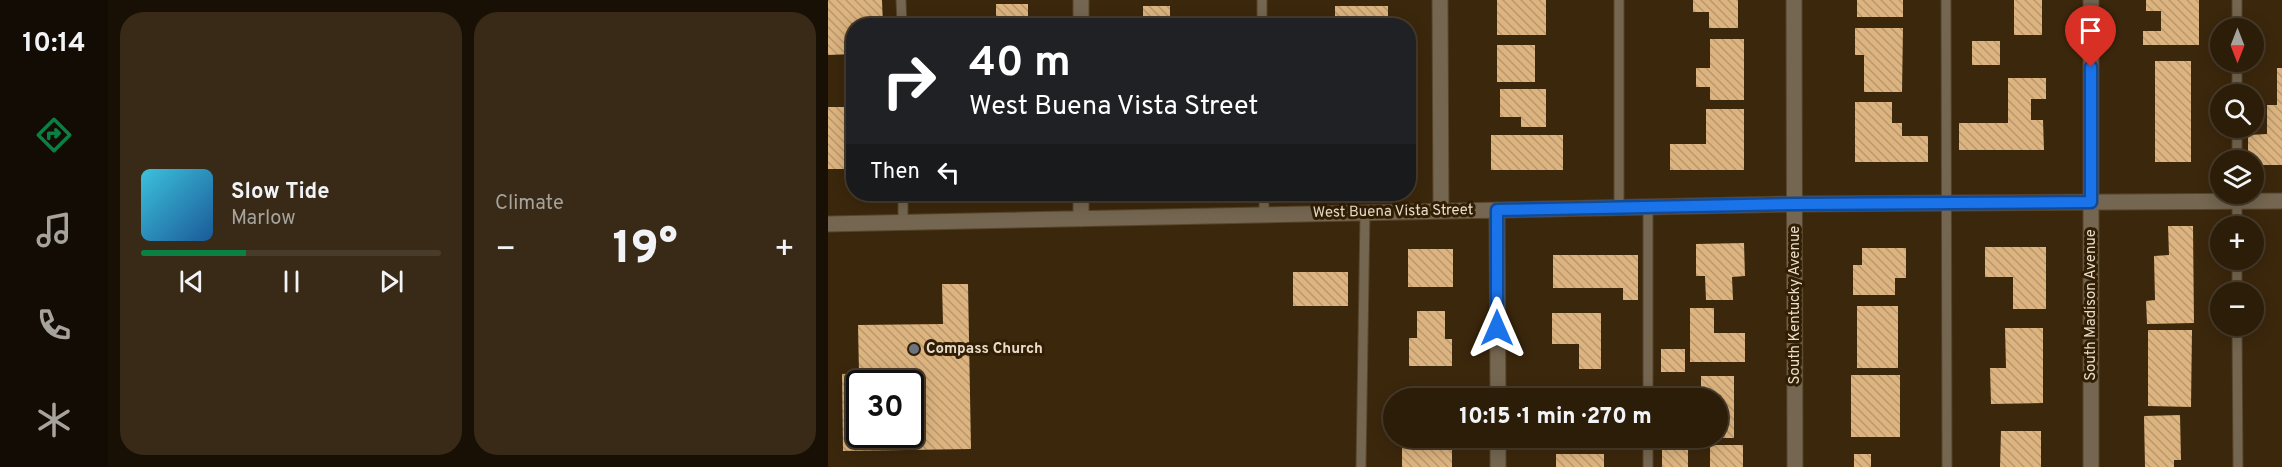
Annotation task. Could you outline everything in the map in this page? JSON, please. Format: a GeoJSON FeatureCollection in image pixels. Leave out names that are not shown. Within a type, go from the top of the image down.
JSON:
{"type":"FeatureCollection","features":[{"type":"Feature","properties":{"kind":"street"},"geometry":{"type":"LineString","coordinates":[[1081,0],[1081,18]]}},
{"type":"Feature","properties":{"kind":"street"},"geometry":{"type":"LineString","coordinates":[[1440,0],[1441,211]]}},
{"type":"Feature","properties":{"kind":"street","name":"South Kentucky Avenue"},"geometry":{"type":"LineString","coordinates":[[1794,0],[1795,467]]}},
{"type":"Feature","properties":{"kind":"street","name":"South Madison Avenue"},"geometry":{"type":"LineString","coordinates":[[2091,0],[2091,467]]}},
{"type":"Feature","properties":{"kind":"street","name":"West Buena Vista Street"},"geometry":{"type":"LineString","coordinates":[[828,224],[1619,207],[2091,202],[2210,198]]}},
{"type":"Feature","properties":{"kind":"street","name":"West Buena Vista Street"},"geometry":{"type":"LineString","coordinates":[[2264,199],[2282,201]]}},
{"type":"Feature","properties":{"kind":"street"},"geometry":{"type":"LineString","coordinates":[[1081,201],[1081,219]]}},
{"type":"Feature","properties":{"kind":"street"},"geometry":{"type":"LineString","coordinates":[[1497,210],[1498,388]]}},
{"type":"Feature","properties":{"kind":"street"},"geometry":{"type":"LineString","coordinates":[[1498,448],[1498,467]]}},
{"type":"Feature","properties":{"kind":"lane"},"geometry":{"type":"LineString","coordinates":[[902,0],[902,18]]}},
{"type":"Feature","properties":{"kind":"lane"},"geometry":{"type":"LineString","coordinates":[[1262,0],[1262,18]]}},
{"type":"Feature","properties":{"kind":"lane"},"geometry":{"type":"LineString","coordinates":[[1619,0],[1619,207]]}},
{"type":"Feature","properties":{"kind":"lane"},"geometry":{"type":"LineString","coordinates":[[1946,0],[1947,467]]}},
{"type":"Feature","properties":{"kind":"lane"},"geometry":{"type":"LineString","coordinates":[[2237,0],[2237,18]]}},
{"type":"Feature","properties":{"kind":"lane"},"geometry":{"type":"LineString","coordinates":[[903,201],[903,223]]}},
{"type":"Feature","properties":{"kind":"lane"},"geometry":{"type":"LineString","coordinates":[[1264,201],[1264,215]]}},
{"type":"Feature","properties":{"kind":"lane"},"geometry":{"type":"LineString","coordinates":[[1648,207],[1648,388]]}},
{"type":"Feature","properties":{"kind":"lane"},"geometry":{"type":"LineString","coordinates":[[1361,467],[1365,212]]}},
{"type":"Feature","properties":{"kind":"lane"},"geometry":{"type":"LineString","coordinates":[[2237,336],[2238,467]]}},
{"type":"Feature","properties":{"kind":"lane"},"geometry":{"type":"LineString","coordinates":[[1648,448],[1648,467]]}},
{"type":"Feature","properties":{"kind":"building"},"geometry":{"type":"Polygon","coordinates":[[[828,0],[882,0],[883,18],[846,18],[846,54],[828,55],[828,0]]]}},
{"type":"Feature","properties":{"kind":"building"},"geometry":{"type":"Polygon","coordinates":[[[1497,0],[1546,0],[1546,35],[1497,35],[1497,0]]]}},
{"type":"Feature","properties":{"kind":"building"},"geometry":{"type":"Polygon","coordinates":[[[1693,0],[1738,0],[1738,28],[1709,28],[1709,12],[1693,12],[1693,0]]]}},
{"type":"Feature","properties":{"kind":"building"},"geometry":{"type":"Polygon","coordinates":[[[1857,0],[1903,0],[1903,17],[1857,17],[1857,0]]]}},
{"type":"Feature","properties":{"kind":"building"},"geometry":{"type":"Polygon","coordinates":[[[2014,0],[2042,0],[2042,35],[2014,35],[2014,0]]]}},
{"type":"Feature","properties":{"kind":"building"},"geometry":{"type":"Polygon","coordinates":[[[2146,0],[2199,0],[2199,45],[2143,45],[2143,31],[2161,31],[2161,11],[2146,11],[2146,0]]]}},
{"type":"Feature","properties":{"kind":"building"},"geometry":{"type":"Polygon","coordinates":[[[996,4],[1028,4],[1028,18],[996,18],[996,4]]]}},
{"type":"Feature","properties":{"kind":"building"},"geometry":{"type":"Polygon","coordinates":[[[1143,6],[1170,6],[1170,18],[1143,18],[1143,6]]]}},
{"type":"Feature","properties":{"kind":"building"},"geometry":{"type":"Polygon","coordinates":[[[1335,6],[1388,6],[1388,18],[1335,18],[1335,6]]]}},
{"type":"Feature","properties":{"kind":"building"},"geometry":{"type":"Polygon","coordinates":[[[1855,28],[1903,28],[1902,92],[1864,92],[1864,55],[1855,55],[1855,28]]]}},
{"type":"Feature","properties":{"kind":"building"},"geometry":{"type":"Polygon","coordinates":[[[1710,39],[1744,39],[1744,100],[1710,100],[1710,87],[1696,87],[1696,68],[1710,68],[1710,39]]]}},
{"type":"Feature","properties":{"kind":"building"},"geometry":{"type":"Polygon","coordinates":[[[1972,41],[2000,41],[2000,65],[1972,65],[1972,41]]]}},
{"type":"Feature","properties":{"kind":"building"},"geometry":{"type":"Polygon","coordinates":[[[1497,45],[1535,45],[1535,82],[1497,82],[1497,45]]]}},
{"type":"Feature","properties":{"kind":"building"},"geometry":{"type":"Polygon","coordinates":[[[2155,61],[2191,61],[2191,162],[2155,162],[2155,61]]]}},
{"type":"Feature","properties":{"kind":"building"},"geometry":{"type":"Polygon","coordinates":[[[2277,68],[2282,68],[2282,165],[2264,165],[2264,150],[2248,150],[2248,138],[2264,138],[2264,134],[2267,134],[2267,105],[2277,105],[2277,68]]]}},
{"type":"Feature","properties":{"kind":"building"},"geometry":{"type":"Polygon","coordinates":[[[2008,78],[2046,78],[2046,99],[2031,99],[2031,120],[2043,120],[2044,150],[1959,150],[1959,123],[2008,123],[2008,78]]]}},
{"type":"Feature","properties":{"kind":"building"},"geometry":{"type":"Polygon","coordinates":[[[1500,89],[1546,89],[1546,127],[1521,127],[1521,117],[1500,117],[1500,89]]]}},
{"type":"Feature","properties":{"kind":"building"},"geometry":{"type":"Polygon","coordinates":[[[1855,102],[1892,102],[1892,123],[1902,123],[1902,136],[1928,136],[1928,162],[1855,162],[1855,102]]]}},
{"type":"Feature","properties":{"kind":"building"},"geometry":{"type":"Polygon","coordinates":[[[828,107],[846,107],[846,169],[828,169],[828,107]]]}},
{"type":"Feature","properties":{"kind":"building"},"geometry":{"type":"Polygon","coordinates":[[[1706,109],[1744,109],[1744,170],[1670,170],[1670,144],[1706,144],[1706,109]]]}},
{"type":"Feature","properties":{"kind":"building"},"geometry":{"type":"Polygon","coordinates":[[[1491,135],[1563,135],[1563,170],[1491,170],[1491,135]]]}},
{"type":"Feature","properties":{"kind":"building"},"geometry":{"type":"Polygon","coordinates":[[[2168,226],[2193,226],[2194,323],[2147,324],[2146,301],[2155,300],[2154,256],[2169,255],[2168,226]]]}},
{"type":"Feature","properties":{"kind":"building"},"geometry":{"type":"Polygon","coordinates":[[[1744,243],[1745,276],[1732,277],[1733,300],[1706,300],[1705,276],[1696,276],[1696,244],[1744,243]]]}},
{"type":"Feature","properties":{"kind":"building"},"geometry":{"type":"Polygon","coordinates":[[[1985,247],[2046,247],[2046,309],[2013,309],[2013,277],[1985,277],[1985,247]]]}},
{"type":"Feature","properties":{"kind":"building"},"geometry":{"type":"Polygon","coordinates":[[[1862,248],[1906,248],[1906,278],[1895,278],[1895,295],[1853,295],[1853,265],[1862,265],[1862,248]]]}},
{"type":"Feature","properties":{"kind":"building"},"geometry":{"type":"Polygon","coordinates":[[[1408,249],[1453,249],[1453,287],[1408,287],[1408,249]]]}},
{"type":"Feature","properties":{"kind":"building"},"geometry":{"type":"Polygon","coordinates":[[[1553,255],[1638,255],[1638,300],[1623,300],[1623,288],[1553,288],[1553,255]]]}},
{"type":"Feature","properties":{"kind":"building"},"geometry":{"type":"Polygon","coordinates":[[[1293,272],[1348,272],[1348,306],[1293,306],[1293,272]]]}},
{"type":"Feature","properties":{"kind":"building","name":"Compass Church"},"geometry":{"type":"Polygon","coordinates":[[[942,284],[968,284],[971,449],[843,451],[842,374],[846,374],[846,448],[924,448],[924,370],[859,370],[858,325],[943,324],[942,284]]]}},
{"type":"Feature","properties":{"kind":"building"},"geometry":{"type":"Polygon","coordinates":[[[1857,306],[1898,306],[1898,368],[1857,368],[1857,306]]]}},
{"type":"Feature","properties":{"kind":"building"},"geometry":{"type":"Polygon","coordinates":[[[1690,308],[1714,308],[1714,333],[1745,333],[1745,362],[1690,362],[1690,308]]]}},
{"type":"Feature","properties":{"kind":"building"},"geometry":{"type":"Polygon","coordinates":[[[1417,311],[1445,311],[1445,339],[1452,339],[1452,366],[1409,366],[1409,338],[1417,338],[1417,311]]]}},
{"type":"Feature","properties":{"kind":"building"},"geometry":{"type":"Polygon","coordinates":[[[1552,313],[1601,313],[1601,369],[1579,369],[1579,344],[1552,344],[1552,313]]]}},
{"type":"Feature","properties":{"kind":"building"},"geometry":{"type":"Polygon","coordinates":[[[2005,328],[2043,328],[2043,403],[1991,404],[1990,368],[2006,368],[2005,328]]]}},
{"type":"Feature","properties":{"kind":"building"},"geometry":{"type":"Polygon","coordinates":[[[2148,330],[2192,330],[2191,407],[2148,406],[2148,330]]]}},
{"type":"Feature","properties":{"kind":"building"},"geometry":{"type":"Polygon","coordinates":[[[1661,349],[1685,349],[1685,372],[1661,372],[1661,349]]]}},
{"type":"Feature","properties":{"kind":"building"},"geometry":{"type":"Polygon","coordinates":[[[1851,375],[1900,375],[1900,437],[1851,437],[1851,375]]]}},
{"type":"Feature","properties":{"kind":"building"},"geometry":{"type":"Polygon","coordinates":[[[1701,376],[1734,376],[1734,438],[1728,438],[1728,388],[1701,388],[1701,376]]]}},
{"type":"Feature","properties":{"kind":"building"},"geometry":{"type":"Polygon","coordinates":[[[1553,386],[1601,386],[1601,388],[1553,388],[1553,386]]]}},
{"type":"Feature","properties":{"kind":"building"},"geometry":{"type":"Polygon","coordinates":[[[2180,415],[2181,460],[2174,460],[2174,467],[2145,467],[2144,416],[2180,415]]]}},
{"type":"Feature","properties":{"kind":"building"},"geometry":{"type":"Polygon","coordinates":[[[2001,431],[2041,431],[2041,467],[2000,467],[2001,431]]]}},
{"type":"Feature","properties":{"kind":"building"},"geometry":{"type":"Polygon","coordinates":[[[1743,445],[1743,467],[1710,467],[1710,448],[1743,445]]]}},
{"type":"Feature","properties":{"kind":"building"},"geometry":{"type":"Polygon","coordinates":[[[1402,448],[1452,448],[1452,467],[1402,467],[1402,448]]]}},
{"type":"Feature","properties":{"kind":"building"},"geometry":{"type":"Polygon","coordinates":[[[1662,448],[1688,448],[1688,467],[1662,467],[1662,448]]]}},
{"type":"Feature","properties":{"kind":"building"},"geometry":{"type":"Polygon","coordinates":[[[1556,454],[1604,454],[1604,467],[1556,467],[1556,454]]]}},
{"type":"Feature","properties":{"kind":"building"},"geometry":{"type":"Polygon","coordinates":[[[1854,454],[1871,454],[1871,467],[1854,467],[1854,454]]]}},
{"type":"Feature","properties":{"kind":"place","name":"Compass Church"},"geometry":{"type":"Point","coordinates":[914,349]}},
{"type":"Feature","properties":{"kind":"route"},"geometry":{"type":"LineString","coordinates":[[1497,328],[1497,210],[1795,204],[2091,202],[2091,67]]}}]}
